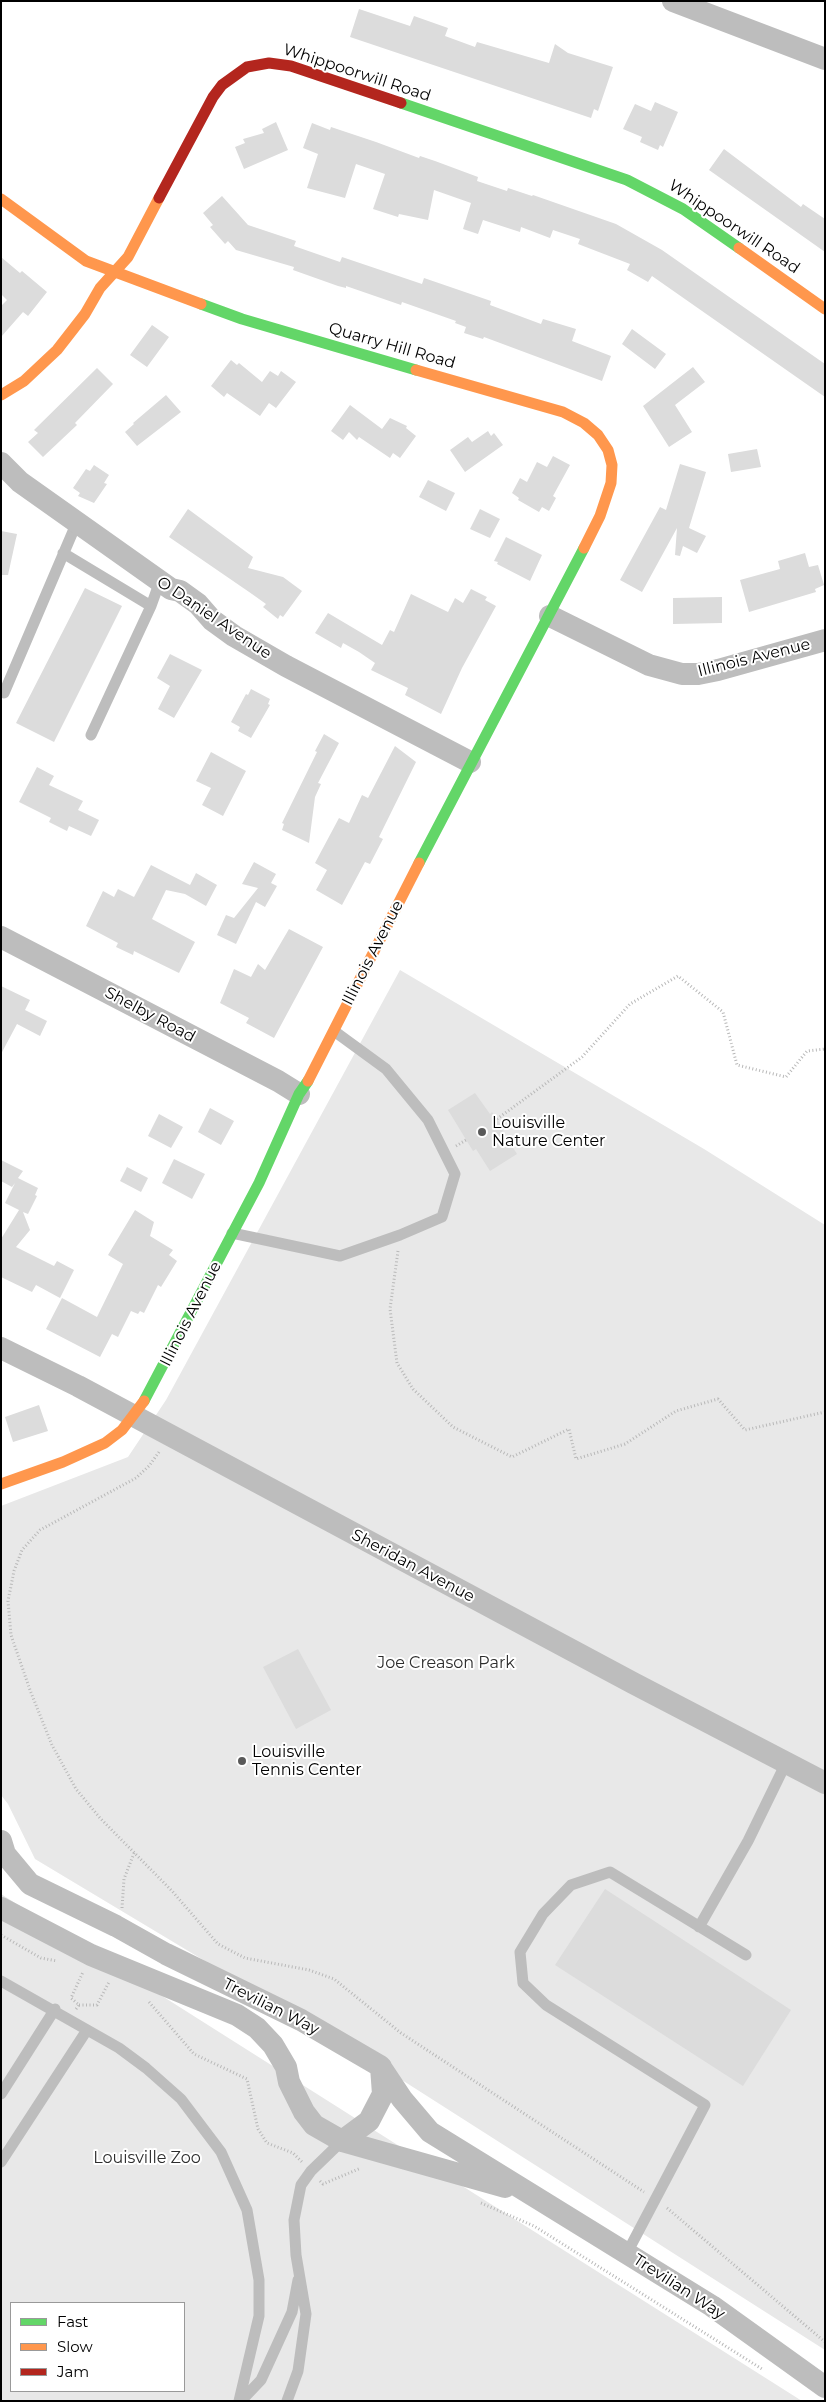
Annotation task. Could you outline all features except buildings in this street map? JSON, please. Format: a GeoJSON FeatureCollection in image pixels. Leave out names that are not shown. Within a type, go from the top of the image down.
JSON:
{"type":"FeatureCollection","features":[{"type":"Feature","properties":{"kind":"street"},"geometry":{"type":"LineString","coordinates":[[673,1],[825,59]]}},
{"type":"Feature","properties":{"kind":"street","name":"Whippoorwill Road"},"geometry":{"type":"LineString","coordinates":[[1,395],[24,381],[56,350],[85,314],[100,288],[128,257],[213,97],[222,85],[247,67],[269,63],[291,66],[627,180],[683,209],[825,308]]}},
{"type":"Feature","properties":{"kind":"street","name":"Quarry Hill Road"},"geometry":{"type":"LineString","coordinates":[[1,199],[86,261],[113,272],[242,319],[539,404],[562,412],[584,423],[598,435],[608,450],[612,465],[612,483],[600,516],[550,616]]}},
{"type":"Feature","properties":{"kind":"street","name":"O Daniel Avenue"},"geometry":{"type":"LineString","coordinates":[[3,470],[160,581],[198,604],[212,620],[234,636],[286,666],[470,762]]}},
{"type":"Feature","properties":{"kind":"street","name":"Illinois Avenue"},"geometry":{"type":"LineString","coordinates":[[1,1484],[64,1462],[97,1447],[122,1430],[142,1405],[259,1183],[299,1094],[334,1031],[470,762],[550,616],[649,665],[682,674],[698,674],[718,670],[825,640]]}},
{"type":"Feature","properties":{"kind":"street","name":"Shelby Road"},"geometry":{"type":"LineString","coordinates":[[1,937],[278,1081],[299,1094]]}},
{"type":"Feature","properties":{"kind":"street","name":"Sheridan Avenue"},"geometry":{"type":"LineString","coordinates":[[1,1348],[134,1416],[615,1674],[825,1783]]}},
{"type":"Feature","properties":{"kind":"street","name":"Trevilian Way"},"geometry":{"type":"LineString","coordinates":[[1,1841],[5,1854],[30,1884],[116,1926],[166,1954],[301,2020],[380,2066],[402,2099],[430,2132],[712,2306],[825,2387]]}},
{"type":"Feature","properties":{"kind":"street","name":"Trevilian Way"},"geometry":{"type":"LineString","coordinates":[[1,1908],[92,1955],[237,2015],[257,2028],[273,2045],[286,2066],[290,2082],[304,2112],[314,2125],[342,2141],[529,2193]]}},
{"type":"Feature","properties":{"kind":"street"},"geometry":{"type":"LineString","coordinates":[[342,2141],[369,2121],[384,2094],[380,2066]]}},
{"type":"Feature","properties":{"kind":"street"},"geometry":{"type":"LineString","coordinates":[[821,2401],[825,2394]]}},
{"type":"Feature","properties":{"kind":"lane"},"geometry":{"type":"LineString","coordinates":[[4,692],[77,522]]}},
{"type":"Feature","properties":{"kind":"lane"},"geometry":{"type":"LineString","coordinates":[[63,553],[151,606]]}},
{"type":"Feature","properties":{"kind":"lane"},"geometry":{"type":"LineString","coordinates":[[91,735],[151,606],[160,581]]}},
{"type":"Feature","properties":{"kind":"lane"},"geometry":{"type":"LineString","coordinates":[[232,1233],[340,1256],[400,1235],[442,1217],[455,1174],[428,1120],[386,1069],[334,1031]]}},
{"type":"Feature","properties":{"kind":"lane"},"geometry":{"type":"LineString","coordinates":[[699,1926],[748,1841],[786,1762]]}},
{"type":"Feature","properties":{"kind":"lane"},"geometry":{"type":"LineString","coordinates":[[627,2253],[705,2105],[546,2005],[523,1983],[520,1952],[543,1914],[571,1885],[610,1872],[746,1955]]}},
{"type":"Feature","properties":{"kind":"lane"},"geometry":{"type":"LineString","coordinates":[[1,1980],[119,2048],[181,2099],[221,2152],[247,2210],[259,2280],[259,2316],[240,2401]]}},
{"type":"Feature","properties":{"kind":"lane"},"geometry":{"type":"LineString","coordinates":[[1,2094],[55,2010]]}},
{"type":"Feature","properties":{"kind":"lane"},"geometry":{"type":"LineString","coordinates":[[1,2162],[87,2030]]}},
{"type":"Feature","properties":{"kind":"lane"},"geometry":{"type":"LineString","coordinates":[[288,2401],[298,2371],[306,2314],[299,2274],[294,2220],[301,2185],[311,2171],[342,2141]]}},
{"type":"Feature","properties":{"kind":"lane"},"geometry":{"type":"LineString","coordinates":[[240,2401],[261,2380],[292,2312],[299,2274]]}},
{"type":"Feature","properties":{"kind":"path"},"geometry":{"type":"LineString","coordinates":[[497,1119],[582,1057],[630,1004],[678,976],[723,1012],[737,1065],[786,1077],[807,1051],[825,1049]]}},
{"type":"Feature","properties":{"kind":"path"},"geometry":{"type":"LineString","coordinates":[[400,1235],[390,1310],[397,1363],[412,1389],[453,1427],[512,1457],[569,1429],[576,1459],[625,1444],[676,1411],[718,1399],[745,1430],[825,1412]]}},
{"type":"Feature","properties":{"kind":"path"},"geometry":{"type":"LineString","coordinates":[[167,1434],[161,1449],[149,1466],[136,1478],[40,1530],[22,1550],[14,1571],[8,1601],[11,1636],[52,1744],[76,1789],[100,1818],[172,1891],[218,1944],[245,1958],[309,1970],[334,1979],[401,2033],[681,2217],[825,2342]]}},
{"type":"Feature","properties":{"kind":"path"},"geometry":{"type":"LineString","coordinates":[[116,1926],[122,1911],[124,1879],[134,1853]]}},
{"type":"Feature","properties":{"kind":"path"},"geometry":{"type":"LineString","coordinates":[[92,1955],[78,1980],[71,1998],[78,2005],[97,2005],[110,1981]]}},
{"type":"Feature","properties":{"kind":"path"},"geometry":{"type":"LineString","coordinates":[[69,2018],[78,2005]]}},
{"type":"Feature","properties":{"kind":"green space","name":"Joe Creason Park"},"geometry":{"type":"Polygon","coordinates":[[[400,970],[704,1149],[825,1225],[825,2350],[380,2066],[35,1859],[8,1804],[1,1795],[1,1506],[128,1457],[166,1400],[400,970]]]}},
{"type":"Feature","properties":{"kind":"green space","name":"Louisville Zoo"},"geometry":{"type":"Polygon","coordinates":[[[1,1894],[802,2401],[1,2401],[1,1894]]]}},
{"type":"Feature","properties":{"kind":"traffic: fast"},"geometry":{"type":"LineString","coordinates":[[401,103],[627,180],[683,209],[739,248]]}},
{"type":"Feature","properties":{"kind":"traffic: fast"},"geometry":{"type":"LineString","coordinates":[[201,304],[242,319],[416,370]]}},
{"type":"Feature","properties":{"kind":"traffic: fast"},"geometry":{"type":"LineString","coordinates":[[419,863],[584,548]]}},
{"type":"Feature","properties":{"kind":"traffic: fast"},"geometry":{"type":"LineString","coordinates":[[144,1401],[259,1183],[299,1094],[308,1081]]}},
{"type":"Feature","properties":{"kind":"traffic: slow"},"geometry":{"type":"LineString","coordinates":[[1,395],[24,381],[57,350],[85,314],[100,288],[128,257],[159,198]]}},
{"type":"Feature","properties":{"kind":"traffic: slow"},"geometry":{"type":"LineString","coordinates":[[1,199],[86,261],[201,304]]}},
{"type":"Feature","properties":{"kind":"traffic: slow"},"geometry":{"type":"LineString","coordinates":[[739,248],[825,309]]}},
{"type":"Feature","properties":{"kind":"traffic: slow"},"geometry":{"type":"LineString","coordinates":[[416,370],[563,412],[584,423],[598,435],[608,450],[612,465],[611,483],[600,516],[584,548]]}},
{"type":"Feature","properties":{"kind":"traffic: slow"},"geometry":{"type":"LineString","coordinates":[[308,1081],[419,863]]}},
{"type":"Feature","properties":{"kind":"traffic: slow"},"geometry":{"type":"LineString","coordinates":[[1,1484],[63,1462],[105,1443],[122,1430],[144,1401]]}},
{"type":"Feature","properties":{"kind":"traffic: jam"},"geometry":{"type":"LineString","coordinates":[[159,198],[213,97],[222,85],[247,67],[269,63],[291,66],[401,103]]}},
{"type":"Feature","properties":{"kind":"place","name":"Louisville Nature Center"},"geometry":{"type":"Point","coordinates":[482,1132]}},
{"type":"Feature","properties":{"kind":"place","name":"Louisville Tennis Center"},"geometry":{"type":"Point","coordinates":[242,1761]}}]}
